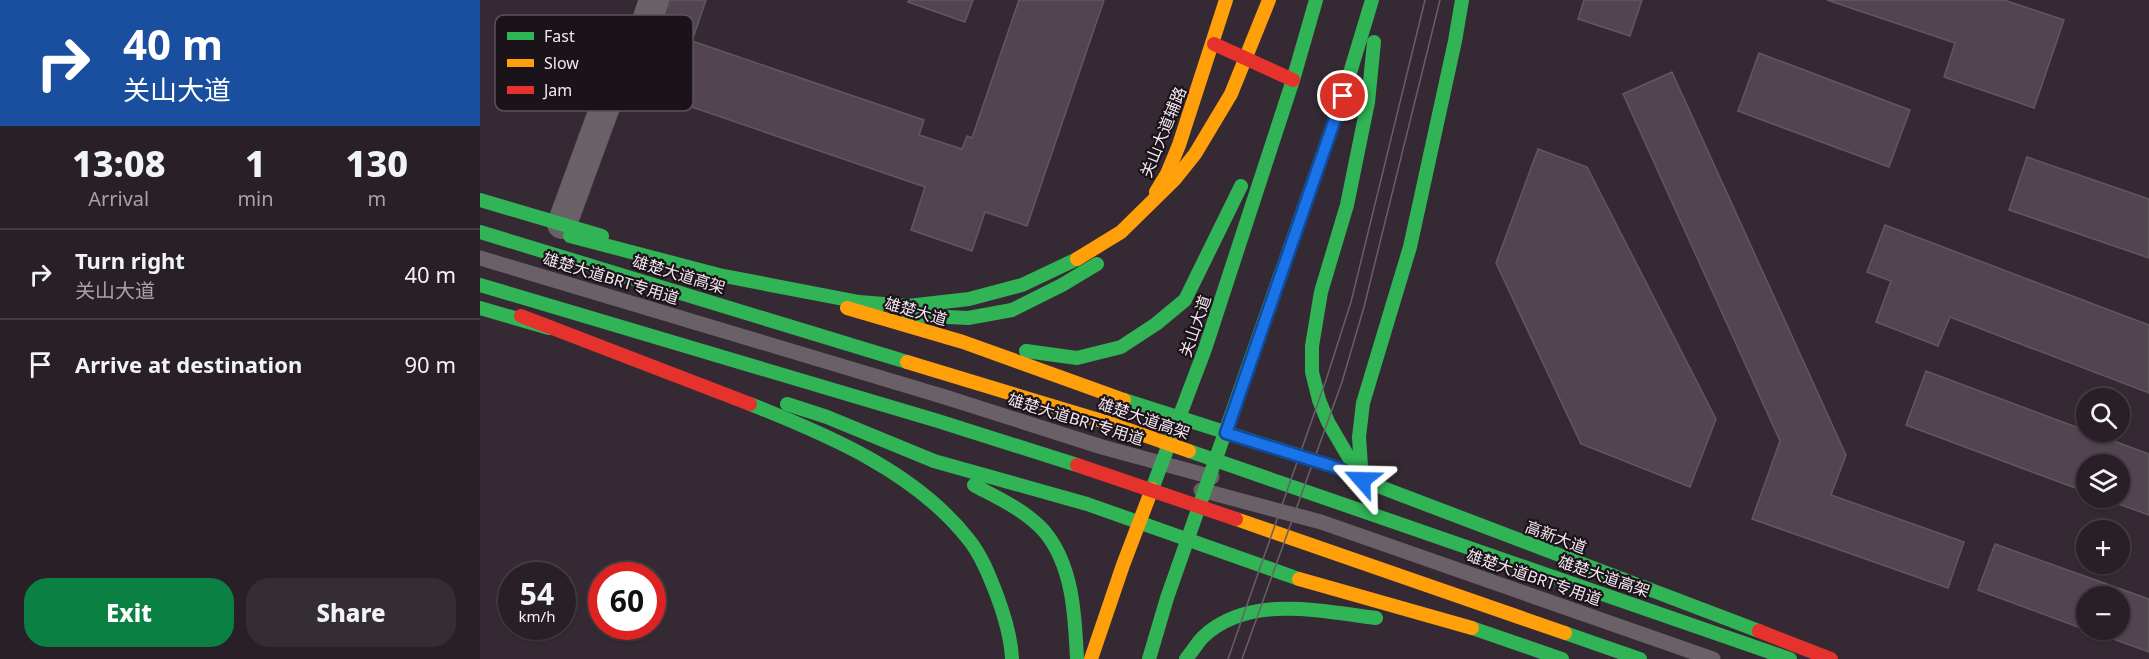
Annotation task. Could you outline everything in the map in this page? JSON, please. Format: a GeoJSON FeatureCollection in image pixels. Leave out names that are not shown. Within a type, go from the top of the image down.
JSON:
{"type":"FeatureCollection","features":[{"type":"Feature","properties":{"kind":"main road","name":"关山大道辅路"},"geometry":{"type":"LineString","coordinates":[[865,314],[968,318],[1012,310],[1062,285],[1097,264],[1128,236],[1166,179],[1214,44],[1226,0]]}},
{"type":"Feature","properties":{"kind":"main road"},"geometry":{"type":"LineString","coordinates":[[480,213],[719,275],[859,302],[908,306],[969,299],[1022,285],[1070,264],[1121,232],[1175,179],[1195,154],[1231,94],[1269,0]]}},
{"type":"Feature","properties":{"kind":"main road","name":"关山大道"},"geometry":{"type":"LineString","coordinates":[[1091,659],[1139,522],[1205,349],[1293,80],[1316,0]]}},
{"type":"Feature","properties":{"kind":"main road"},"geometry":{"type":"LineString","coordinates":[[1149,659],[1167,598],[1343,96],[1372,0]]}},
{"type":"Feature","properties":{"kind":"main road"},"geometry":{"type":"LineString","coordinates":[[1362,480],[1328,422],[1319,400],[1312,372],[1312,346],[1321,292],[1347,205],[1368,102],[1378,0]]}},
{"type":"Feature","properties":{"kind":"main road"},"geometry":{"type":"LineString","coordinates":[[1362,480],[1359,437],[1363,403],[1410,247],[1462,0]]}},
{"type":"Feature","properties":{"kind":"main road"},"geometry":{"type":"LineString","coordinates":[[963,342],[1077,358],[1121,347],[1156,324],[1185,300],[1293,80],[1214,44]]}},
{"type":"Feature","properties":{"kind":"main road","name":"雄楚大道"},"geometry":{"type":"LineString","coordinates":[[480,200],[963,342],[1126,402],[1338,468]]}},
{"type":"Feature","properties":{"kind":"main road","name":"雄楚大道高架"},"geometry":{"type":"LineString","coordinates":[[480,232],[1112,424],[1790,659]]}},
{"type":"Feature","properties":{"kind":"main road"},"geometry":{"type":"LineString","coordinates":[[480,285],[926,417],[1099,472],[1640,659]]}},
{"type":"Feature","properties":{"kind":"main road"},"geometry":{"type":"LineString","coordinates":[[480,300],[816,430],[905,480],[938,506],[970,541],[1002,609],[1011,643],[1012,659]]}},
{"type":"Feature","properties":{"kind":"main road"},"geometry":{"type":"LineString","coordinates":[[480,308],[654,358],[827,417],[934,461],[1088,504],[1313,584],[1479,630],[1562,659]]}},
{"type":"Feature","properties":{"kind":"main road"},"geometry":{"type":"LineString","coordinates":[[934,461],[1030,517],[1043,529],[1056,549],[1070,590],[1075,615],[1077,659]]}},
{"type":"Feature","properties":{"kind":"main road","name":"高新大道"},"geometry":{"type":"LineString","coordinates":[[1338,468],[1362,480],[1831,659]]}},
{"type":"Feature","properties":{"kind":"main road"},"geometry":{"type":"LineString","coordinates":[[1186,659],[1205,635],[1221,625],[1261,610],[1278,608],[1479,630]]}},
{"type":"Feature","properties":{"kind":"street"},"geometry":{"type":"LineString","coordinates":[[649,15],[654,0]]}},
{"type":"Feature","properties":{"kind":"street"},"geometry":{"type":"LineString","coordinates":[[562,224],[603,111]]}},
{"type":"Feature","properties":{"kind":"lane","name":"雄楚大道BRT专用道"},"geometry":{"type":"LineString","coordinates":[[480,258],[945,397],[1102,447],[1162,463],[1208,484],[1713,659]]}},
{"type":"Feature","properties":{"kind":"lane","name":"雄楚大道BRT专用道"},"geometry":{"type":"LineString","coordinates":[[480,277],[1156,478],[1208,484],[1326,507],[1761,659]]}},
{"type":"Feature","properties":{"kind":"building"},"geometry":{"type":"Polygon","coordinates":[[[669,0],[706,0],[693,38],[693,15],[664,15],[669,0]]]}},
{"type":"Feature","properties":{"kind":"building"},"geometry":{"type":"Polygon","coordinates":[[[909,0],[973,0],[965,22],[908,2],[909,0]]]}},
{"type":"Feature","properties":{"kind":"building"},"geometry":{"type":"Polygon","coordinates":[[[1019,0],[1104,0],[1027,226],[985,212],[972,251],[911,230],[925,187],[693,108],[693,41],[924,120],[919,135],[962,149],[967,136],[972,138],[1019,0]]]}},
{"type":"Feature","properties":{"kind":"building"},"geometry":{"type":"Polygon","coordinates":[[[1584,0],[1642,0],[1630,36],[1578,19],[1584,0]]]}},
{"type":"Feature","properties":{"kind":"building"},"geometry":{"type":"Polygon","coordinates":[[[1827,0],[2004,0],[2064,20],[2034,108],[1944,77],[1955,43],[1827,0]]]}},
{"type":"Feature","properties":{"kind":"building"},"geometry":{"type":"Polygon","coordinates":[[[1759,53],[1910,110],[1889,167],[1738,111],[1759,53]]]}},
{"type":"Feature","properties":{"kind":"building"},"geometry":{"type":"Polygon","coordinates":[[[1672,72],[1846,455],[1831,495],[1964,542],[1948,588],[1752,519],[1780,441],[1623,94],[1672,72]]]}},
{"type":"Feature","properties":{"kind":"building"},"geometry":{"type":"Polygon","coordinates":[[[1538,149],[1587,167],[1716,419],[1690,487],[1581,444],[1496,263],[1538,149]]]}},
{"type":"Feature","properties":{"kind":"building"},"geometry":{"type":"Polygon","coordinates":[[[2027,157],[2149,199],[2149,258],[2009,210],[2027,157]]]}},
{"type":"Feature","properties":{"kind":"building"},"geometry":{"type":"Polygon","coordinates":[[[1885,225],[2149,325],[2149,393],[1950,317],[1938,346],[1876,322],[1891,281],[1867,272],[1885,225]]]}},
{"type":"Feature","properties":{"kind":"building"},"geometry":{"type":"Polygon","coordinates":[[[1926,371],[2076,427],[2076,442],[2117,442],[2149,454],[2149,515],[2130,508],[2130,454],[2076,454],[2076,488],[1906,425],[1926,371]]]}},
{"type":"Feature","properties":{"kind":"building"},"geometry":{"type":"Polygon","coordinates":[[[1995,544],[2113,586],[2076,586],[2076,626],[1978,590],[1995,544]]]}},
{"type":"Feature","properties":{"kind":"building"},"geometry":{"type":"Polygon","coordinates":[[[2130,592],[2149,599],[2149,652],[2116,640],[2130,640],[2130,592]]]}},
{"type":"Feature","properties":{"kind":"tram line"},"geometry":{"type":"LineString","coordinates":[[1228,659],[1351,302],[1425,0]]}},
{"type":"Feature","properties":{"kind":"tram line"},"geometry":{"type":"LineString","coordinates":[[1242,659],[1342,382],[1364,307],[1440,0]]}},
{"type":"Feature","properties":{"kind":"traffic: fast"},"geometry":{"type":"LineString","coordinates":[[1152,489],[1205,349],[1293,80],[1316,0]]}},
{"type":"Feature","properties":{"kind":"traffic: fast"},"geometry":{"type":"LineString","coordinates":[[1149,659],[1167,598],[1343,96],[1372,0]]}},
{"type":"Feature","properties":{"kind":"traffic: fast"},"geometry":{"type":"LineString","coordinates":[[1362,480],[1359,437],[1363,403],[1410,247],[1462,0]]}},
{"type":"Feature","properties":{"kind":"traffic: fast"},"geometry":{"type":"LineString","coordinates":[[1362,480],[1328,422],[1319,400],[1312,372],[1312,346],[1321,292],[1347,205],[1368,102],[1374,42]]}},
{"type":"Feature","properties":{"kind":"traffic: fast"},"geometry":{"type":"LineString","coordinates":[[1026,351],[1077,358],[1121,347],[1156,324],[1185,300],[1241,186]]}},
{"type":"Feature","properties":{"kind":"traffic: fast"},"geometry":{"type":"LineString","coordinates":[[480,200],[602,236]]}},
{"type":"Feature","properties":{"kind":"traffic: fast"},"geometry":{"type":"LineString","coordinates":[[480,232],[907,362]]}},
{"type":"Feature","properties":{"kind":"traffic: fast"},"geometry":{"type":"LineString","coordinates":[[570,236],[719,275],[859,302],[908,306],[969,299],[1022,285],[1077,259]]}},
{"type":"Feature","properties":{"kind":"traffic: fast"},"geometry":{"type":"LineString","coordinates":[[909,315],[968,318],[1012,310],[1062,285],[1097,264]]}},
{"type":"Feature","properties":{"kind":"traffic: fast"},"geometry":{"type":"LineString","coordinates":[[480,285],[938,421],[1077,465]]}},
{"type":"Feature","properties":{"kind":"traffic: fast"},"geometry":{"type":"LineString","coordinates":[[480,308],[549,328]]}},
{"type":"Feature","properties":{"kind":"traffic: fast"},"geometry":{"type":"LineString","coordinates":[[1124,400],[1338,468],[1362,480],[1759,631]]}},
{"type":"Feature","properties":{"kind":"traffic: fast"},"geometry":{"type":"LineString","coordinates":[[750,404],[810,429],[869,458],[923,494],[948,516],[969,540],[988,572],[1004,617],[1012,659]]}},
{"type":"Feature","properties":{"kind":"traffic: fast"},"geometry":{"type":"LineString","coordinates":[[787,404],[827,417],[934,461],[1087,504],[1299,579]]}},
{"type":"Feature","properties":{"kind":"traffic: fast"},"geometry":{"type":"LineString","coordinates":[[1189,451],[1790,659]]}},
{"type":"Feature","properties":{"kind":"traffic: fast"},"geometry":{"type":"LineString","coordinates":[[974,485],[1028,517],[1044,531],[1054,544],[1067,575],[1071,592],[1077,659]]}},
{"type":"Feature","properties":{"kind":"traffic: fast"},"geometry":{"type":"LineString","coordinates":[[1186,659],[1203,637],[1221,624],[1241,615],[1263,610],[1309,610],[1376,618]]}},
{"type":"Feature","properties":{"kind":"traffic: fast"},"geometry":{"type":"LineString","coordinates":[[1472,628],[1562,659]]}},
{"type":"Feature","properties":{"kind":"traffic: fast"},"geometry":{"type":"LineString","coordinates":[[1565,633],[1640,659]]}},
{"type":"Feature","properties":{"kind":"traffic: slow"},"geometry":{"type":"LineString","coordinates":[[1156,192],[1167,174],[1179,145],[1226,0]]}},
{"type":"Feature","properties":{"kind":"traffic: slow"},"geometry":{"type":"LineString","coordinates":[[1077,259],[1121,232],[1175,179],[1195,154],[1231,94],[1269,0]]}},
{"type":"Feature","properties":{"kind":"traffic: slow"},"geometry":{"type":"LineString","coordinates":[[847,308],[963,342],[1124,400]]}},
{"type":"Feature","properties":{"kind":"traffic: slow"},"geometry":{"type":"LineString","coordinates":[[907,362],[1112,424],[1189,451]]}},
{"type":"Feature","properties":{"kind":"traffic: slow"},"geometry":{"type":"LineString","coordinates":[[1091,659],[1152,489]]}},
{"type":"Feature","properties":{"kind":"traffic: slow"},"geometry":{"type":"LineString","coordinates":[[1236,519],[1565,633]]}},
{"type":"Feature","properties":{"kind":"traffic: slow"},"geometry":{"type":"LineString","coordinates":[[1299,579],[1472,628]]}},
{"type":"Feature","properties":{"kind":"traffic: jam"},"geometry":{"type":"LineString","coordinates":[[1214,44],[1293,80]]}},
{"type":"Feature","properties":{"kind":"traffic: jam"},"geometry":{"type":"LineString","coordinates":[[521,316],[750,404]]}},
{"type":"Feature","properties":{"kind":"traffic: jam"},"geometry":{"type":"LineString","coordinates":[[1077,465],[1236,519]]}},
{"type":"Feature","properties":{"kind":"traffic: jam"},"geometry":{"type":"LineString","coordinates":[[1759,631],[1831,659]]}},
{"type":"Feature","properties":{"kind":"route"},"geometry":{"type":"LineString","coordinates":[[1343,96],[1226,433],[1338,468],[1362,480]]}}]}
